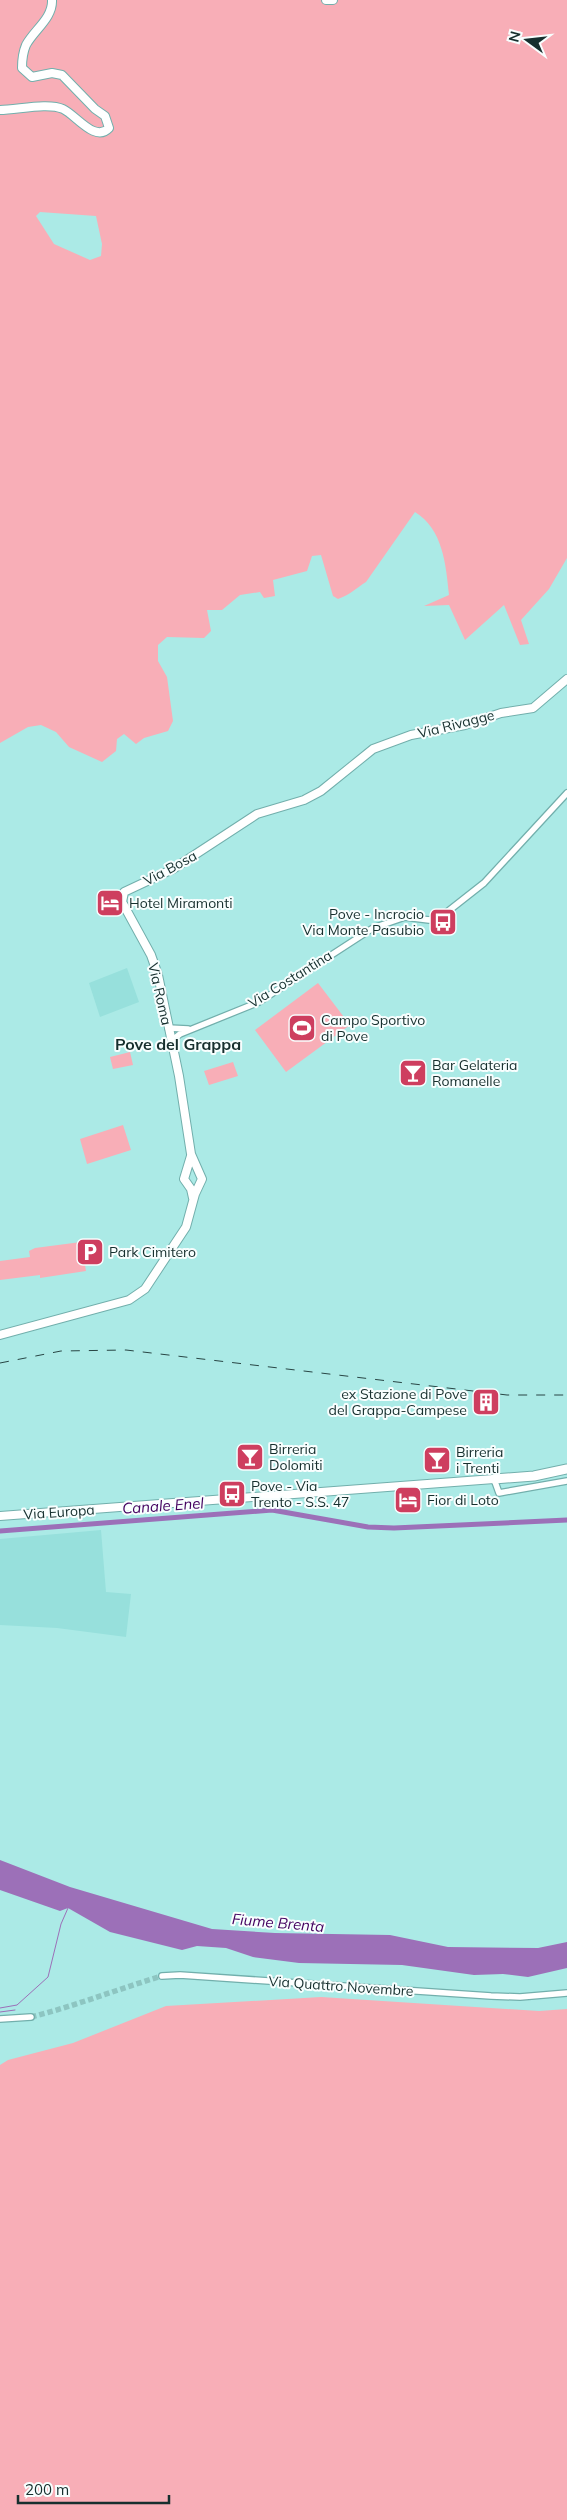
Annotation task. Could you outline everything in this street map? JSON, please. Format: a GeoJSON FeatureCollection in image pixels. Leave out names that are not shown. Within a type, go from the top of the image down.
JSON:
{"type":"FeatureCollection","features":[{"type":"Feature","properties":{"kind":"highway","name":"Via Europa"},"geometry":{"type":"LineString","coordinates":[[494,1479],[534,1476],[567,1469]]}},
{"type":"Feature","properties":{"kind":"main road"},"geometry":{"type":"LineString","coordinates":[[0,110],[55,106],[73,115],[86,128],[105,133],[109,128],[105,116],[95,109],[62,75],[52,73],[32,78],[22,68],[22,56],[27,43],[42,26],[52,5],[52,0]]}},
{"type":"Feature","properties":{"kind":"main road"},"geometry":{"type":"LineString","coordinates":[[326,0],[334,0]]}},
{"type":"Feature","properties":{"kind":"main road","name":"Via Rivagge"},"geometry":{"type":"LineString","coordinates":[[220,838],[257,814],[304,800],[321,791],[373,749],[411,735],[465,725],[501,712],[533,708],[567,680]]}},
{"type":"Feature","properties":{"kind":"main road","name":"Via Bosa"},"geometry":{"type":"LineString","coordinates":[[121,899],[124,892],[173,869],[220,838]]}},
{"type":"Feature","properties":{"kind":"main road","name":"Via Roma"},"geometry":{"type":"LineString","coordinates":[[0,1335],[129,1300],[139,1294],[151,1281],[186,1227],[202,1176],[197,1170],[191,1154],[179,1076],[153,959],[121,899]]}},
{"type":"Feature","properties":{"kind":"main road","name":"Via Roma"},"geometry":{"type":"LineString","coordinates":[[191,1154],[184,1179],[189,1186],[193,1200]]}},
{"type":"Feature","properties":{"kind":"main road"},"geometry":{"type":"LineString","coordinates":[[187,1172],[197,1170]]}},
{"type":"Feature","properties":{"kind":"main road"},"geometry":{"type":"LineString","coordinates":[[189,1186],[199,1184]]}},
{"type":"Feature","properties":{"kind":"main road","name":"Via Europa"},"geometry":{"type":"LineString","coordinates":[[0,1516],[494,1479]]}},
{"type":"Feature","properties":{"kind":"street","name":"Via Costantina"},"geometry":{"type":"LineString","coordinates":[[170,1042],[192,1029],[259,1002],[372,928],[396,918],[414,917],[429,920],[442,916],[484,883],[567,793]]}},
{"type":"Feature","properties":{"kind":"street","name":"Via Costantina"},"geometry":{"type":"LineString","coordinates":[[168,1028],[192,1029]]}},
{"type":"Feature","properties":{"kind":"street"},"geometry":{"type":"LineString","coordinates":[[494,1479],[499,1493],[567,1481]]}},
{"type":"Feature","properties":{"kind":"street","name":"Via Quattro Novembre"},"geometry":{"type":"LineString","coordinates":[[162,1976],[180,1975],[340,1987],[520,1997],[567,1993]]}},
{"type":"Feature","properties":{"kind":"street"},"geometry":{"type":"LineString","coordinates":[[0,2019],[30,2017]]}},
{"type":"Feature","properties":{"kind":"shaded area"},"geometry":{"type":"Polygon","coordinates":[[[0,0],[567,0],[567,558],[549,589],[521,620],[529,644],[520,645],[504,605],[465,640],[449,605],[424,606],[449,595],[444,560],[437,538],[432,528],[415,512],[366,582],[346,596],[338,599],[333,596],[321,555],[312,556],[307,571],[273,580],[275,596],[264,598],[260,592],[240,595],[222,610],[207,610],[211,631],[204,638],[167,637],[158,645],[158,661],[167,677],[173,721],[168,731],[144,738],[136,744],[124,734],[117,739],[116,751],[102,762],[69,747],[56,732],[41,725],[28,727],[0,743],[0,0]],[[40,212],[36,216],[54,244],[90,260],[101,256],[102,244],[96,216],[40,212]]]}},
{"type":"Feature","properties":{"kind":"shaded area"},"geometry":{"type":"Polygon","coordinates":[[[127,968],[139,1002],[100,1017],[89,983],[127,968]]]}},
{"type":"Feature","properties":{"kind":"shaded area","name":"Campo Sportivo di Pove"},"geometry":{"type":"Polygon","coordinates":[[[318,983],[350,1025],[286,1072],[255,1030],[318,983]]]}},
{"type":"Feature","properties":{"kind":"shaded area"},"geometry":{"type":"Polygon","coordinates":[[[130,1052],[133,1065],[113,1069],[110,1057],[130,1052]]]}},
{"type":"Feature","properties":{"kind":"shaded area"},"geometry":{"type":"Polygon","coordinates":[[[233,1062],[238,1076],[209,1085],[204,1071],[233,1062]]]}},
{"type":"Feature","properties":{"kind":"shaded area"},"geometry":{"type":"Polygon","coordinates":[[[123,1125],[131,1150],[87,1164],[80,1139],[123,1125]]]}},
{"type":"Feature","properties":{"kind":"shaded area"},"geometry":{"type":"Polygon","coordinates":[[[81,1242],[86,1271],[40,1278],[40,1275],[0,1280],[0,1261],[30,1257],[29,1251],[35,1248],[81,1242]]]}},
{"type":"Feature","properties":{"kind":"shaded area"},"geometry":{"type":"Polygon","coordinates":[[[101,1530],[106,1592],[131,1594],[126,1637],[57,1628],[0,1625],[0,1539],[101,1530]]]}},
{"type":"Feature","properties":{"kind":"shaded area"},"geometry":{"type":"Polygon","coordinates":[[[0,1860],[70,1887],[212,1929],[275,1933],[390,1935],[448,1947],[538,1948],[567,1942],[567,1968],[528,1977],[503,1974],[474,1975],[402,1965],[299,1963],[253,1957],[226,1948],[197,1946],[182,1950],[110,1932],[68,1908],[60,1911],[0,1890],[0,1860]]]}},
{"type":"Feature","properties":{"kind":"shaded area"},"geometry":{"type":"Polygon","coordinates":[[[321,1997],[539,2011],[567,2009],[567,2520],[0,2520],[0,2065],[8,2060],[73,2043],[166,2006],[321,1997]]]}},
{"type":"Feature","properties":{"kind":"waterway","name":"Canale Enel"},"geometry":{"type":"LineString","coordinates":[[0,1531],[272,1510],[368,1527],[394,1528],[567,1520]]}},
{"type":"Feature","properties":{"kind":"waterway"},"geometry":{"type":"LineString","coordinates":[[0,2008],[17,2005],[48,1977],[61,1924],[68,1908]]}},
{"type":"Feature","properties":{"kind":"waterway"},"geometry":{"type":"LineString","coordinates":[[0,2012],[15,2010]]}},
{"type":"Feature","properties":{"kind":"tunnel"},"geometry":{"type":"LineString","coordinates":[[31,2017],[162,1976]]}},
{"type":"Feature","properties":{"kind":"railway"},"geometry":{"type":"LineString","coordinates":[[0,1363],[61,1351],[126,1350],[507,1395],[567,1395]]}},
{"type":"Feature","properties":{"kind":"place","name":"Hotel Miramonti"},"geometry":{"type":"Point","coordinates":[110,903]}},
{"type":"Feature","properties":{"kind":"place","name":"Pove - Incrocio Via Monte Pasubio"},"geometry":{"type":"Point","coordinates":[443,922]}},
{"type":"Feature","properties":{"kind":"place","name":"Campo Sportivo di Pove"},"geometry":{"type":"Point","coordinates":[302,1028]}},
{"type":"Feature","properties":{"kind":"place","name":"Bar Gelateria Romanelle"},"geometry":{"type":"Point","coordinates":[413,1073]}},
{"type":"Feature","properties":{"kind":"place","name":"Park Cimitero"},"geometry":{"type":"Point","coordinates":[90,1252]}},
{"type":"Feature","properties":{"kind":"place","name":"ex Stazione di Pove del Grappa-Campese"},"geometry":{"type":"Point","coordinates":[486,1402]}},
{"type":"Feature","properties":{"kind":"place","name":"Birreria Dolomiti"},"geometry":{"type":"Point","coordinates":[250,1457]}},
{"type":"Feature","properties":{"kind":"place","name":"Birreria i Trenti"},"geometry":{"type":"Point","coordinates":[437,1460]}},
{"type":"Feature","properties":{"kind":"place","name":"Pove - Via Trento - S.S. 47"},"geometry":{"type":"Point","coordinates":[232,1494]}},
{"type":"Feature","properties":{"kind":"place","name":"Fior di Loto"},"geometry":{"type":"Point","coordinates":[408,1500]}},
{"type":"Feature","properties":{"kind":"district","name":"Pove del Grappa"},"geometry":{"type":"Point","coordinates":[178,1044]}},
{"type":"Feature","properties":{"kind":"water label","name":"Fiume Brenta"},"geometry":{"type":"Point","coordinates":[278,1923]}}]}
